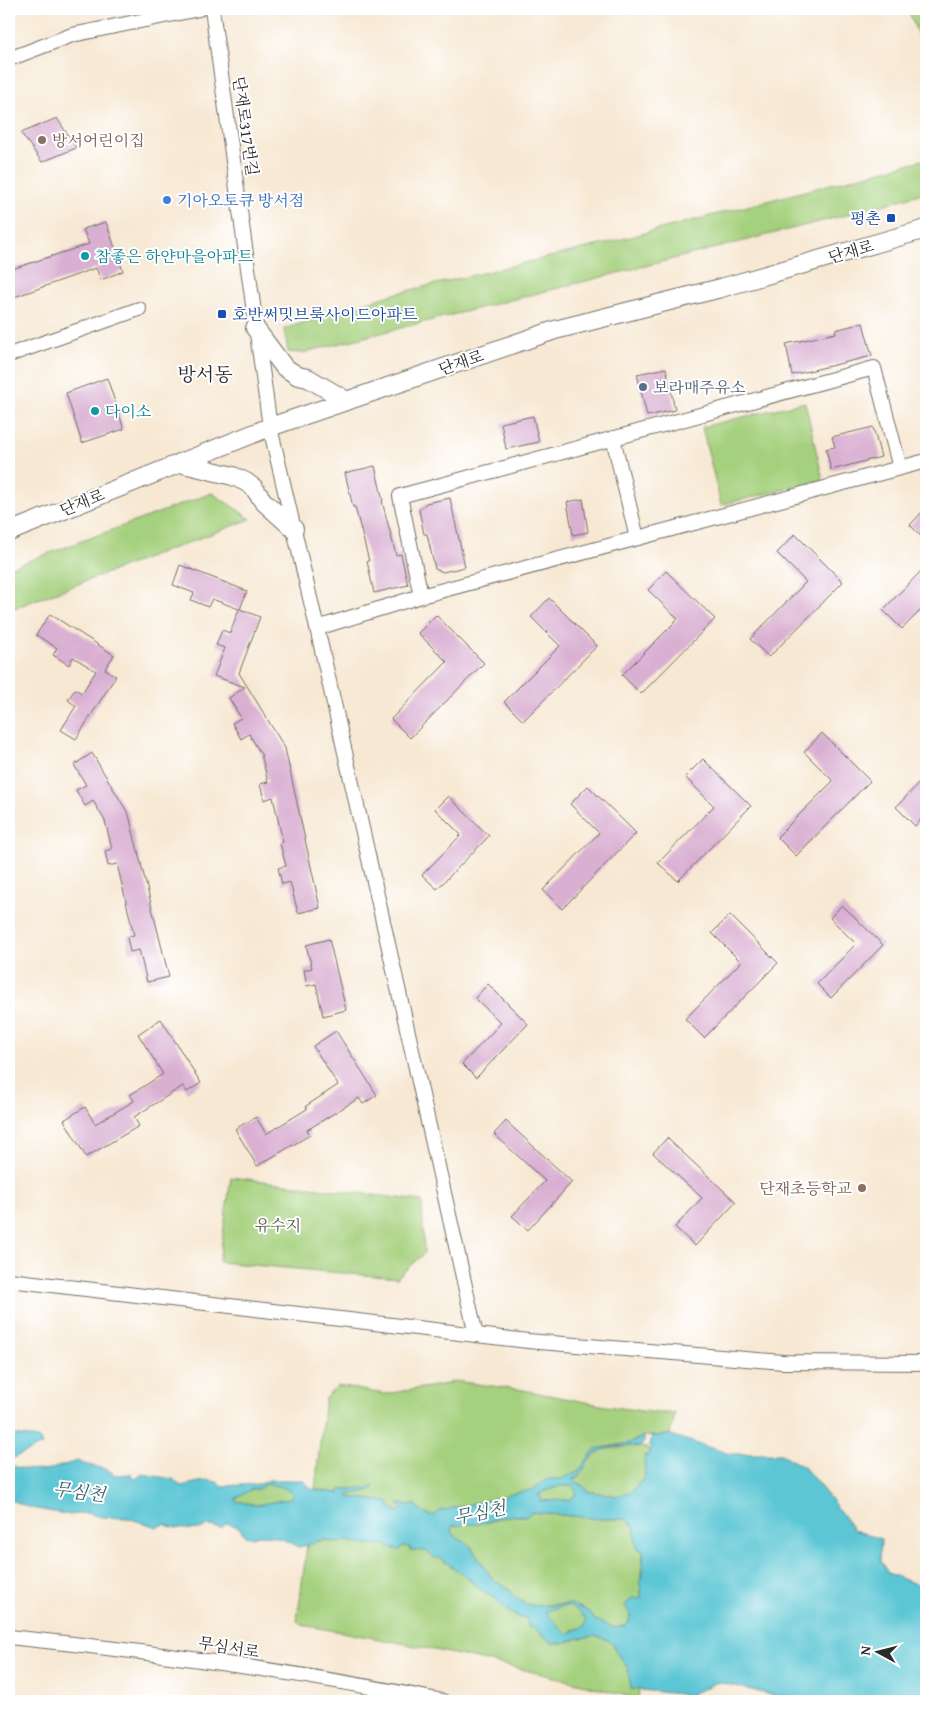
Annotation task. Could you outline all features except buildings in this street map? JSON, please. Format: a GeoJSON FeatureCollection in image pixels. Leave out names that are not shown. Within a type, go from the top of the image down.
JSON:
{"type":"FeatureCollection","features":[{"type":"Feature","properties":{"kind":"street"},"geometry":{"type":"LineString","coordinates":[[9,59],[72,35],[199,9]]}},
{"type":"Feature","properties":{"kind":"street","name":"단재로317번길"},"geometry":{"type":"LineString","coordinates":[[212,9],[270,427],[318,628],[476,1335]]}},
{"type":"Feature","properties":{"kind":"street","name":"단재로"},"geometry":{"type":"LineString","coordinates":[[9,532],[270,427],[555,330],[721,288],[926,229]]}},
{"type":"Feature","properties":{"kind":"street"},"geometry":{"type":"LineString","coordinates":[[9,355],[138,309]]}},
{"type":"Feature","properties":{"kind":"street"},"geometry":{"type":"LineString","coordinates":[[255,328],[284,368],[298,376],[308,378],[348,401]]}},
{"type":"Feature","properties":{"kind":"street"},"geometry":{"type":"LineString","coordinates":[[421,596],[400,496],[874,368],[900,468]]}},
{"type":"Feature","properties":{"kind":"street"},"geometry":{"type":"LineString","coordinates":[[614,438],[637,538]]}},
{"type":"Feature","properties":{"kind":"street"},"geometry":{"type":"LineString","coordinates":[[318,628],[421,596],[926,461]]}},
{"type":"Feature","properties":{"kind":"street"},"geometry":{"type":"LineString","coordinates":[[180,463],[233,476],[246,482],[254,488],[263,501],[294,529]]}},
{"type":"Feature","properties":{"kind":"street"},"geometry":{"type":"LineString","coordinates":[[9,1280],[528,1341],[782,1362],[926,1363]]}},
{"type":"Feature","properties":{"kind":"street","name":"무심서로"},"geometry":{"type":"LineString","coordinates":[[9,1637],[145,1652],[350,1682],[443,1701]]}},
{"type":"Feature","properties":{"kind":"green space"},"geometry":{"type":"Polygon","coordinates":[[[908,9],[926,9],[926,57],[908,9]]]}},
{"type":"Feature","properties":{"kind":"green space"},"geometry":{"type":"Polygon","coordinates":[[[926,159],[926,192],[866,210],[302,353],[288,352],[284,329],[394,294],[600,245],[926,159]]]}},
{"type":"Feature","properties":{"kind":"green space"},"geometry":{"type":"Polygon","coordinates":[[[805,402],[823,480],[721,505],[702,427],[805,402]]]}},
{"type":"Feature","properties":{"kind":"green space"},"geometry":{"type":"Polygon","coordinates":[[[212,493],[251,519],[9,610],[9,568],[212,493]]]}},
{"type":"Feature","properties":{"kind":"green space","name":"유수지"},"geometry":{"type":"Polygon","coordinates":[[[231,1177],[422,1201],[424,1253],[397,1278],[219,1262],[231,1177]]]}},
{"type":"Feature","properties":{"kind":"green space"},"geometry":{"type":"Polygon","coordinates":[[[454,1381],[523,1390],[606,1406],[657,1413],[675,1413],[670,1435],[644,1436],[630,1443],[595,1449],[578,1472],[561,1479],[548,1479],[532,1490],[441,1511],[434,1516],[424,1514],[417,1509],[399,1505],[403,1509],[399,1512],[390,1507],[388,1502],[349,1497],[348,1494],[368,1491],[369,1488],[342,1489],[342,1494],[315,1489],[325,1398],[338,1386],[385,1394],[447,1384],[454,1381]]]}},
{"type":"Feature","properties":{"kind":"green space"},"geometry":{"type":"Polygon","coordinates":[[[633,1446],[647,1448],[649,1452],[648,1456],[645,1455],[645,1476],[633,1491],[617,1496],[587,1491],[581,1484],[571,1479],[577,1478],[585,1465],[601,1450],[633,1446]]]}},
{"type":"Feature","properties":{"kind":"green space"},"geometry":{"type":"Polygon","coordinates":[[[266,1484],[292,1491],[292,1496],[288,1499],[257,1505],[236,1501],[236,1498],[266,1484]]]}},
{"type":"Feature","properties":{"kind":"green space"},"geometry":{"type":"Polygon","coordinates":[[[560,1486],[575,1488],[576,1495],[570,1500],[538,1501],[537,1496],[560,1486]]]}},
{"type":"Feature","properties":{"kind":"green space"},"geometry":{"type":"Polygon","coordinates":[[[531,1512],[602,1519],[626,1519],[634,1526],[637,1548],[643,1551],[641,1598],[637,1599],[629,1622],[624,1626],[615,1628],[595,1620],[589,1612],[580,1607],[558,1604],[537,1606],[525,1604],[514,1597],[507,1587],[494,1581],[469,1544],[459,1539],[451,1531],[453,1525],[489,1522],[508,1515],[526,1517],[531,1512]]]}},
{"type":"Feature","properties":{"kind":"green space"},"geometry":{"type":"Polygon","coordinates":[[[325,1540],[337,1543],[346,1541],[378,1546],[380,1544],[410,1547],[410,1550],[426,1551],[440,1558],[464,1575],[486,1594],[495,1598],[506,1610],[518,1617],[527,1618],[533,1627],[552,1643],[564,1643],[579,1638],[597,1636],[609,1641],[613,1644],[616,1652],[628,1668],[631,1689],[639,1690],[638,1699],[470,1658],[386,1640],[301,1625],[297,1621],[307,1545],[325,1540]]]}},
{"type":"Feature","properties":{"kind":"green space"},"geometry":{"type":"Polygon","coordinates":[[[562,1606],[573,1608],[579,1612],[586,1620],[586,1626],[567,1634],[544,1612],[562,1606]]]}},
{"type":"Feature","properties":{"kind":"water"},"geometry":{"type":"Polygon","coordinates":[[[9,1435],[37,1439],[40,1440],[42,1445],[9,1460],[9,1435]]]}},
{"type":"Feature","properties":{"kind":"water","name":"무심천"},"geometry":{"type":"Polygon","coordinates":[[[670,1435],[730,1454],[781,1454],[804,1467],[854,1530],[881,1539],[880,1561],[888,1573],[926,1588],[926,1701],[797,1701],[718,1682],[689,1695],[631,1689],[628,1668],[616,1652],[613,1644],[609,1641],[597,1636],[579,1638],[564,1643],[552,1643],[533,1627],[528,1627],[527,1618],[518,1617],[506,1610],[495,1598],[486,1594],[464,1575],[440,1558],[435,1558],[426,1551],[410,1550],[410,1547],[403,1546],[400,1550],[388,1548],[387,1545],[380,1544],[378,1546],[346,1541],[337,1543],[325,1540],[298,1547],[285,1540],[271,1536],[245,1536],[240,1528],[227,1523],[221,1528],[208,1526],[199,1529],[186,1529],[164,1524],[157,1527],[127,1518],[102,1517],[87,1513],[70,1515],[31,1508],[9,1501],[9,1465],[45,1471],[77,1461],[102,1468],[115,1475],[131,1474],[132,1479],[142,1474],[173,1479],[181,1486],[208,1480],[217,1482],[222,1486],[260,1484],[269,1480],[303,1480],[312,1489],[341,1494],[339,1491],[342,1489],[369,1488],[373,1485],[373,1488],[368,1491],[348,1495],[349,1497],[389,1502],[390,1507],[399,1512],[403,1509],[398,1504],[416,1505],[421,1511],[434,1516],[440,1511],[504,1498],[507,1494],[532,1490],[548,1479],[561,1479],[578,1472],[595,1449],[630,1443],[644,1436],[644,1442],[640,1447],[616,1447],[598,1452],[577,1478],[572,1479],[586,1488],[587,1491],[617,1496],[633,1491],[645,1476],[644,1455],[648,1456],[652,1436],[670,1435]],[[266,1484],[258,1489],[252,1489],[236,1498],[236,1501],[257,1505],[288,1499],[292,1496],[291,1491],[278,1486],[266,1484]],[[560,1486],[538,1495],[542,1498],[539,1501],[569,1500],[576,1495],[575,1488],[571,1486],[560,1486]],[[531,1512],[526,1517],[511,1516],[476,1524],[464,1523],[460,1526],[453,1525],[451,1532],[469,1544],[494,1581],[507,1587],[514,1597],[525,1604],[537,1606],[571,1604],[589,1612],[595,1620],[615,1628],[624,1626],[629,1622],[630,1615],[625,1605],[634,1597],[637,1599],[641,1598],[641,1587],[639,1584],[643,1575],[643,1551],[637,1548],[634,1526],[626,1519],[602,1519],[531,1512]],[[562,1606],[545,1612],[567,1634],[585,1626],[586,1620],[573,1608],[562,1606]]]}},
{"type":"Feature","properties":{"kind":"place","name":"방서어린이집"},"geometry":{"type":"Point","coordinates":[42,140]}},
{"type":"Feature","properties":{"kind":"place","name":"기아오토큐 방서점"},"geometry":{"type":"Point","coordinates":[167,200]}},
{"type":"Feature","properties":{"kind":"place","name":"평촌"},"geometry":{"type":"Point","coordinates":[891,218]}},
{"type":"Feature","properties":{"kind":"place","name":"참좋은 하얀마을아파트"},"geometry":{"type":"Point","coordinates":[85,256]}},
{"type":"Feature","properties":{"kind":"place","name":"호반써밋브룩사이드아파트"},"geometry":{"type":"Point","coordinates":[222,314]}},
{"type":"Feature","properties":{"kind":"place","name":"보라매주유소"},"geometry":{"type":"Point","coordinates":[643,387]}},
{"type":"Feature","properties":{"kind":"place","name":"다이소"},"geometry":{"type":"Point","coordinates":[95,411]}},
{"type":"Feature","properties":{"kind":"place","name":"단재초등학교"},"geometry":{"type":"Point","coordinates":[862,1188]}},
{"type":"Feature","properties":{"kind":"district","name":"방서동"},"geometry":{"type":"Point","coordinates":[205,374]}}]}
